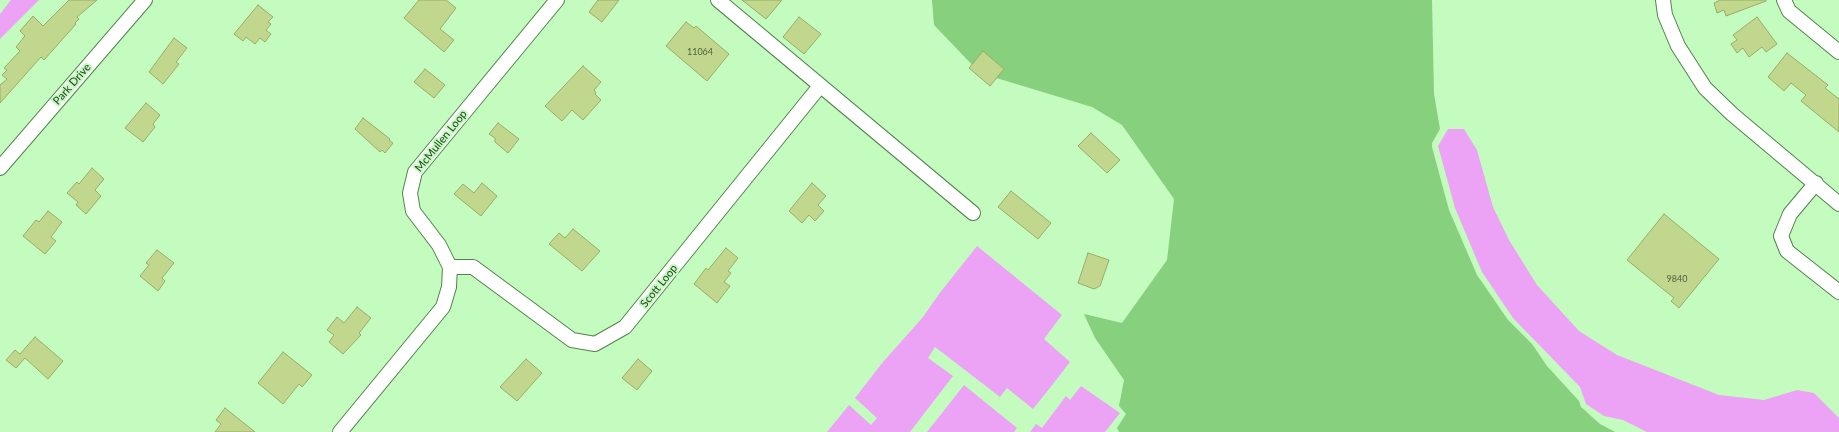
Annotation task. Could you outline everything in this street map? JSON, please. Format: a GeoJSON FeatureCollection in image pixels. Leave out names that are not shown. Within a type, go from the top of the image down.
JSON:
{"type":"FeatureCollection","features":[{"type":"Feature","properties":{"kind":"street","name":"Park Drive"},"geometry":{"type":"LineString","coordinates":[[2,161],[145,0]]}},
{"type":"Feature","properties":{"kind":"street","name":"McMullen Loop"},"geometry":{"type":"LineString","coordinates":[[340,432],[443,307],[449,287],[450,267],[439,245],[414,211],[410,193],[415,172],[556,0]]}},
{"type":"Feature","properties":{"kind":"street"},"geometry":{"type":"LineString","coordinates":[[718,0],[973,214]]}},
{"type":"Feature","properties":{"kind":"street"},"geometry":{"type":"LineString","coordinates":[[1663,0],[1665,14],[1678,46],[1705,88],[1732,114],[1816,183],[1839,204]]}},
{"type":"Feature","properties":{"kind":"street"},"geometry":{"type":"LineString","coordinates":[[1784,0],[1789,11],[1839,52]]}},
{"type":"Feature","properties":{"kind":"street","name":"Scott Loop"},"geometry":{"type":"LineString","coordinates":[[450,267],[473,267],[572,340],[596,344],[625,327],[820,86]]}},
{"type":"Feature","properties":{"kind":"street"},"geometry":{"type":"LineString","coordinates":[[1816,183],[1790,214],[1781,236],[1787,251],[1839,292]]}},
{"type":"Feature","properties":{"kind":"green space"},"geometry":{"type":"Polygon","coordinates":[[[932,0],[1432,0],[1434,94],[1440,129],[1432,143],[1432,147],[1449,210],[1477,275],[1508,320],[1532,344],[1547,366],[1579,401],[1581,407],[1600,424],[1615,432],[1119,432],[1117,428],[1126,414],[1119,406],[1124,380],[1095,338],[1084,314],[1122,323],[1167,260],[1174,199],[1122,125],[1092,107],[980,73],[934,25],[932,0]]]}},
{"type":"Feature","properties":{"kind":"shaded area"},"geometry":{"type":"Polygon","coordinates":[[[11,0],[39,0],[0,39],[0,14],[11,0]]]}},
{"type":"Feature","properties":{"kind":"shaded area"},"geometry":{"type":"Polygon","coordinates":[[[1448,129],[1464,129],[1477,150],[1493,207],[1509,240],[1537,285],[1579,331],[1617,355],[1719,395],[1764,400],[1797,390],[1814,393],[1839,418],[1839,432],[1647,432],[1623,420],[1604,416],[1586,404],[1580,387],[1513,318],[1482,272],[1455,208],[1438,146],[1448,129]]]}},
{"type":"Feature","properties":{"kind":"shaded area"},"geometry":{"type":"Polygon","coordinates":[[[977,246],[1062,315],[1044,339],[1070,362],[1033,409],[1007,388],[1000,397],[935,347],[928,358],[953,376],[910,432],[827,432],[849,405],[871,425],[877,418],[855,398],[883,362],[923,317],[977,246]]]}},
{"type":"Feature","properties":{"kind":"shaded area"},"geometry":{"type":"Polygon","coordinates":[[[964,385],[1017,428],[1014,432],[927,432],[964,385]]]}},
{"type":"Feature","properties":{"kind":"shaded area"},"geometry":{"type":"Polygon","coordinates":[[[1081,386],[1120,413],[1105,432],[1030,432],[1036,424],[1042,428],[1066,396],[1070,400],[1081,386]]]}},
{"type":"Feature","properties":{"kind":"building"},"geometry":{"type":"Polygon","coordinates":[[[69,0],[97,0],[77,17],[79,19],[75,23],[76,24],[44,60],[41,57],[0,103],[0,85],[7,79],[2,75],[7,70],[4,68],[20,51],[16,47],[25,36],[20,31],[33,16],[43,26],[69,0]]]}},
{"type":"Feature","properties":{"kind":"building"},"geometry":{"type":"Polygon","coordinates":[[[419,0],[446,0],[456,8],[440,29],[454,40],[444,52],[404,18],[419,0]]]}},
{"type":"Feature","properties":{"kind":"building"},"geometry":{"type":"Polygon","coordinates":[[[598,0],[619,0],[602,22],[589,12],[598,0]]]}},
{"type":"Feature","properties":{"kind":"building"},"geometry":{"type":"Polygon","coordinates":[[[742,0],[782,0],[766,19],[742,0]]]}},
{"type":"Feature","properties":{"kind":"building"},"geometry":{"type":"Polygon","coordinates":[[[1720,0],[1766,1],[1726,16],[1724,10],[1717,13],[1714,3],[1720,0]]]}},
{"type":"Feature","properties":{"kind":"building"},"geometry":{"type":"Polygon","coordinates":[[[258,5],[273,17],[268,22],[271,24],[266,30],[271,34],[265,42],[260,38],[255,44],[246,37],[243,41],[234,34],[258,5]]]}},
{"type":"Feature","properties":{"kind":"building"},"geometry":{"type":"Polygon","coordinates":[[[799,17],[821,34],[804,54],[783,37],[799,17]]]}},
{"type":"Feature","properties":{"kind":"building"},"geometry":{"type":"Polygon","coordinates":[[[1757,17],[1777,44],[1766,52],[1762,47],[1749,57],[1743,48],[1737,53],[1731,44],[1737,40],[1733,35],[1757,17]]]}},
{"type":"Feature","properties":{"kind":"building"},"geometry":{"type":"Polygon","coordinates":[[[686,22],[694,28],[696,26],[729,54],[707,81],[666,46],[686,22]]]}},
{"type":"Feature","properties":{"kind":"building"},"geometry":{"type":"Polygon","coordinates":[[[174,38],[187,48],[176,62],[179,64],[163,84],[149,72],[174,38]]]}},
{"type":"Feature","properties":{"kind":"building"},"geometry":{"type":"Polygon","coordinates":[[[983,51],[1004,69],[990,86],[969,68],[983,51]]]}},
{"type":"Feature","properties":{"kind":"building"},"geometry":{"type":"Polygon","coordinates":[[[1787,53],[1828,85],[1825,88],[1839,99],[1839,132],[1801,101],[1806,95],[1791,83],[1784,91],[1768,77],[1787,53]]]}},
{"type":"Feature","properties":{"kind":"building"},"geometry":{"type":"Polygon","coordinates":[[[583,66],[601,82],[594,90],[596,93],[595,94],[601,100],[583,120],[572,110],[562,121],[545,106],[583,66]]]}},
{"type":"Feature","properties":{"kind":"building"},"geometry":{"type":"Polygon","coordinates":[[[425,69],[445,85],[434,98],[414,82],[425,69]]]}},
{"type":"Feature","properties":{"kind":"building"},"geometry":{"type":"Polygon","coordinates":[[[146,103],[160,115],[153,124],[155,127],[143,142],[125,128],[146,103]]]}},
{"type":"Feature","properties":{"kind":"building"},"geometry":{"type":"Polygon","coordinates":[[[363,118],[393,143],[385,153],[382,150],[380,152],[355,129],[363,118]]]}},
{"type":"Feature","properties":{"kind":"building"},"geometry":{"type":"Polygon","coordinates":[[[498,123],[519,139],[508,153],[495,142],[495,138],[489,134],[498,123]]]}},
{"type":"Feature","properties":{"kind":"building"},"geometry":{"type":"Polygon","coordinates":[[[1091,133],[1120,160],[1107,173],[1078,146],[1091,133]]]}},
{"type":"Feature","properties":{"kind":"building"},"geometry":{"type":"Polygon","coordinates":[[[92,168],[104,179],[95,190],[101,196],[86,214],[76,205],[78,202],[67,193],[77,182],[79,184],[92,168]]]}},
{"type":"Feature","properties":{"kind":"building"},"geometry":{"type":"Polygon","coordinates":[[[482,183],[497,196],[481,216],[454,194],[463,184],[474,193],[482,183]]]}},
{"type":"Feature","properties":{"kind":"building"},"geometry":{"type":"Polygon","coordinates":[[[812,183],[826,196],[818,205],[824,211],[815,221],[809,215],[802,223],[789,211],[812,183]]]}},
{"type":"Feature","properties":{"kind":"building"},"geometry":{"type":"Polygon","coordinates":[[[1011,191],[1051,223],[1038,239],[998,207],[1011,191]]]}},
{"type":"Feature","properties":{"kind":"building"},"geometry":{"type":"Polygon","coordinates":[[[48,211],[62,222],[51,237],[56,241],[45,254],[23,236],[36,220],[39,222],[48,211]]]}},
{"type":"Feature","properties":{"kind":"building"},"geometry":{"type":"Polygon","coordinates":[[[1664,214],[1719,259],[1679,308],[1671,301],[1674,298],[1627,260],[1664,214]]]}},
{"type":"Feature","properties":{"kind":"building"},"geometry":{"type":"Polygon","coordinates":[[[573,229],[600,251],[582,271],[549,244],[559,233],[565,238],[573,229]]]}},
{"type":"Feature","properties":{"kind":"building"},"geometry":{"type":"Polygon","coordinates":[[[726,248],[738,258],[728,271],[731,273],[724,282],[730,286],[717,303],[694,284],[706,268],[708,270],[726,248]]]}},
{"type":"Feature","properties":{"kind":"building"},"geometry":{"type":"Polygon","coordinates":[[[157,250],[174,263],[162,278],[165,281],[158,291],[140,276],[149,265],[146,263],[157,250]]]}},
{"type":"Feature","properties":{"kind":"building"},"geometry":{"type":"Polygon","coordinates":[[[1088,253],[1109,260],[1100,286],[1094,289],[1078,283],[1088,253]]]}},
{"type":"Feature","properties":{"kind":"building"},"geometry":{"type":"Polygon","coordinates":[[[357,307],[371,318],[359,333],[361,335],[343,354],[329,342],[334,335],[327,330],[337,317],[344,323],[357,307]]]}},
{"type":"Feature","properties":{"kind":"building"},"geometry":{"type":"Polygon","coordinates":[[[35,337],[63,361],[48,379],[25,358],[16,368],[6,360],[15,350],[20,354],[35,337]]]}},
{"type":"Feature","properties":{"kind":"building"},"geometry":{"type":"Polygon","coordinates":[[[283,352],[312,375],[302,387],[299,384],[283,404],[258,383],[283,352]]]}},
{"type":"Feature","properties":{"kind":"building"},"geometry":{"type":"Polygon","coordinates":[[[526,359],[542,373],[517,401],[500,387],[526,359]]]}},
{"type":"Feature","properties":{"kind":"building"},"geometry":{"type":"Polygon","coordinates":[[[638,359],[652,371],[637,390],[622,378],[638,359]]]}},
{"type":"Feature","properties":{"kind":"building"},"geometry":{"type":"Polygon","coordinates":[[[225,408],[255,432],[215,432],[221,424],[216,420],[225,408]]]}}]}
